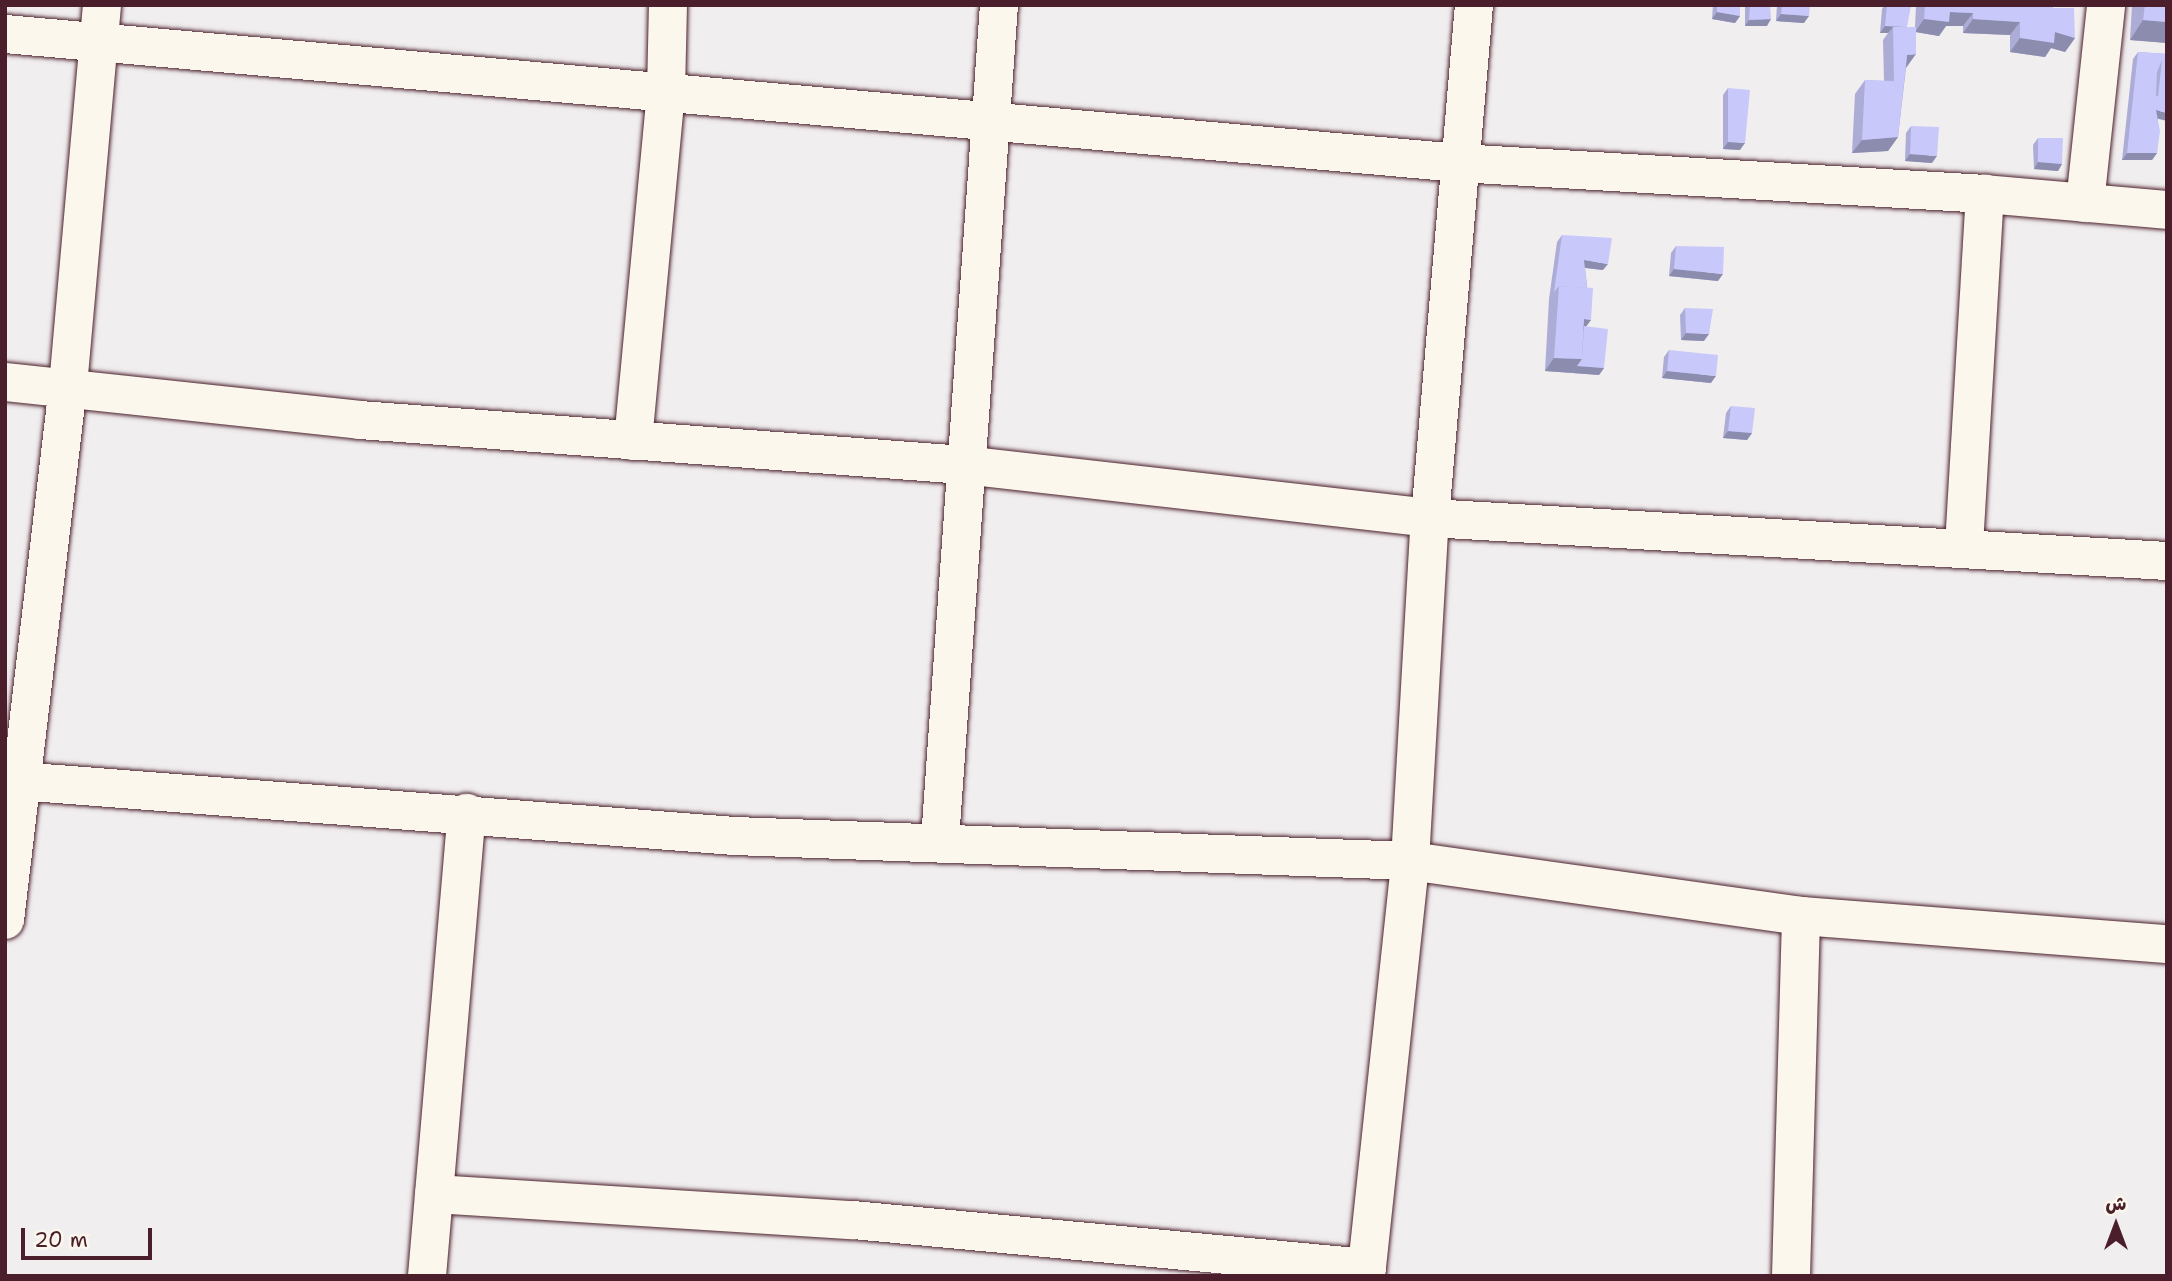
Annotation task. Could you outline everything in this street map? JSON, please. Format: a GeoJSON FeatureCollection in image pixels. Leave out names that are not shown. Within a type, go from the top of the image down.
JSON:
{"type":"FeatureCollection","features":[{"type":"Feature","properties":{"kind":"street"},"geometry":{"type":"LineString","coordinates":[[633,441],[666,92],[668,5]]}},
{"type":"Feature","properties":{"kind":"street"},"geometry":{"type":"LineString","coordinates":[[940,840],[988,121],[999,5]]}},
{"type":"Feature","properties":{"kind":"street"},"geometry":{"type":"LineString","coordinates":[[434,1194],[853,1220],[1366,1272],[1410,861],[1430,518],[1474,5]]}},
{"type":"Feature","properties":{"kind":"street"},"geometry":{"type":"LineString","coordinates":[[2085,203],[2106,5]]}},
{"type":"Feature","properties":{"kind":"street"},"geometry":{"type":"LineString","coordinates":[[5,920],[13,780],[68,386],[100,23]]}},
{"type":"Feature","properties":{"kind":"street"},"geometry":{"type":"LineString","coordinates":[[5,34],[100,23],[666,92],[1459,163],[1985,194],[2167,210]]}},
{"type":"Feature","properties":{"kind":"street"},"geometry":{"type":"LineString","coordinates":[[1964,546],[1985,194]]}},
{"type":"Feature","properties":{"kind":"street"},"geometry":{"type":"LineString","coordinates":[[5,382],[68,386],[360,420],[964,465],[1430,518],[1964,546],[2167,561]]}},
{"type":"Feature","properties":{"kind":"street"},"geometry":{"type":"LineString","coordinates":[[13,780],[467,813],[735,836],[940,840],[1410,861],[1801,916],[2167,944]]}},
{"type":"Feature","properties":{"kind":"street"},"geometry":{"type":"LineString","coordinates":[[427,1276],[467,813]]}},
{"type":"Feature","properties":{"kind":"street"},"geometry":{"type":"LineString","coordinates":[[1791,1276],[1801,916]]}},
{"type":"Feature","properties":{"kind":"building"},"geometry":{"type":"Polygon","coordinates":[[[1717,5],[1740,5],[1740,16],[1717,12],[1717,5]]]}},
{"type":"Feature","properties":{"kind":"building"},"geometry":{"type":"Polygon","coordinates":[[[1750,5],[1770,5],[1771,19],[1749,20],[1750,5]]]}},
{"type":"Feature","properties":{"kind":"building"},"geometry":{"type":"Polygon","coordinates":[[[1782,5],[1810,5],[1809,16],[1781,14],[1782,5]]]}},
{"type":"Feature","properties":{"kind":"building"},"geometry":{"type":"Polygon","coordinates":[[[1887,5],[1911,5],[1907,27],[1885,26],[1887,5]]]}},
{"type":"Feature","properties":{"kind":"building"},"geometry":{"type":"Polygon","coordinates":[[[1925,5],[2052,5],[2053,8],[2074,8],[2075,38],[2055,32],[2054,43],[2020,38],[2020,22],[1973,19],[1973,13],[1950,12],[1949,22],[1924,19],[1925,5]]]}},
{"type":"Feature","properties":{"kind":"building"},"geometry":{"type":"Polygon","coordinates":[[[2145,5],[2167,5],[2167,22],[2143,20],[2145,5]]]}},
{"type":"Feature","properties":{"kind":"building"},"geometry":{"type":"Polygon","coordinates":[[[1893,27],[1916,27],[1916,54],[1907,55],[1898,137],[1862,140],[1865,80],[1894,81],[1893,27]]]}},
{"type":"Feature","properties":{"kind":"building"},"geometry":{"type":"Polygon","coordinates":[[[2138,52],[2167,54],[2167,113],[2156,110],[2160,131],[2157,153],[2127,153],[2138,52]],[[2162,60],[2157,72],[2158,96],[2162,60]]]}},
{"type":"Feature","properties":{"kind":"building"},"geometry":{"type":"Polygon","coordinates":[[[1728,88],[1750,90],[1745,143],[1728,142],[1728,88]]]}},
{"type":"Feature","properties":{"kind":"building"},"geometry":{"type":"Polygon","coordinates":[[[1911,126],[1939,127],[1937,156],[1910,154],[1911,126]]]}},
{"type":"Feature","properties":{"kind":"building"},"geometry":{"type":"Polygon","coordinates":[[[2038,138],[2063,138],[2062,164],[2038,162],[2038,138]]]}},
{"type":"Feature","properties":{"kind":"building"},"geometry":{"type":"Polygon","coordinates":[[[1562,235],[1612,238],[1608,264],[1584,260],[1587,288],[1559,286],[1554,292],[1562,235]]]}},
{"type":"Feature","properties":{"kind":"building"},"geometry":{"type":"Polygon","coordinates":[[[1676,246],[1724,247],[1723,274],[1674,269],[1676,246]]]}},
{"type":"Feature","properties":{"kind":"building"},"geometry":{"type":"Polygon","coordinates":[[[1559,286],[1593,288],[1591,320],[1584,319],[1582,359],[1554,358],[1559,286]]]}},
{"type":"Feature","properties":{"kind":"building"},"geometry":{"type":"Polygon","coordinates":[[[1685,308],[1713,309],[1709,334],[1686,333],[1685,308]]]}},
{"type":"Feature","properties":{"kind":"building"},"geometry":{"type":"Polygon","coordinates":[[[1584,326],[1608,329],[1604,368],[1577,366],[1582,359],[1584,326]]]}},
{"type":"Feature","properties":{"kind":"building"},"geometry":{"type":"Polygon","coordinates":[[[1669,350],[1718,355],[1716,376],[1667,371],[1669,350]]]}},
{"type":"Feature","properties":{"kind":"building"},"geometry":{"type":"Polygon","coordinates":[[[1731,406],[1755,408],[1752,433],[1728,431],[1731,406]]]}}]}
